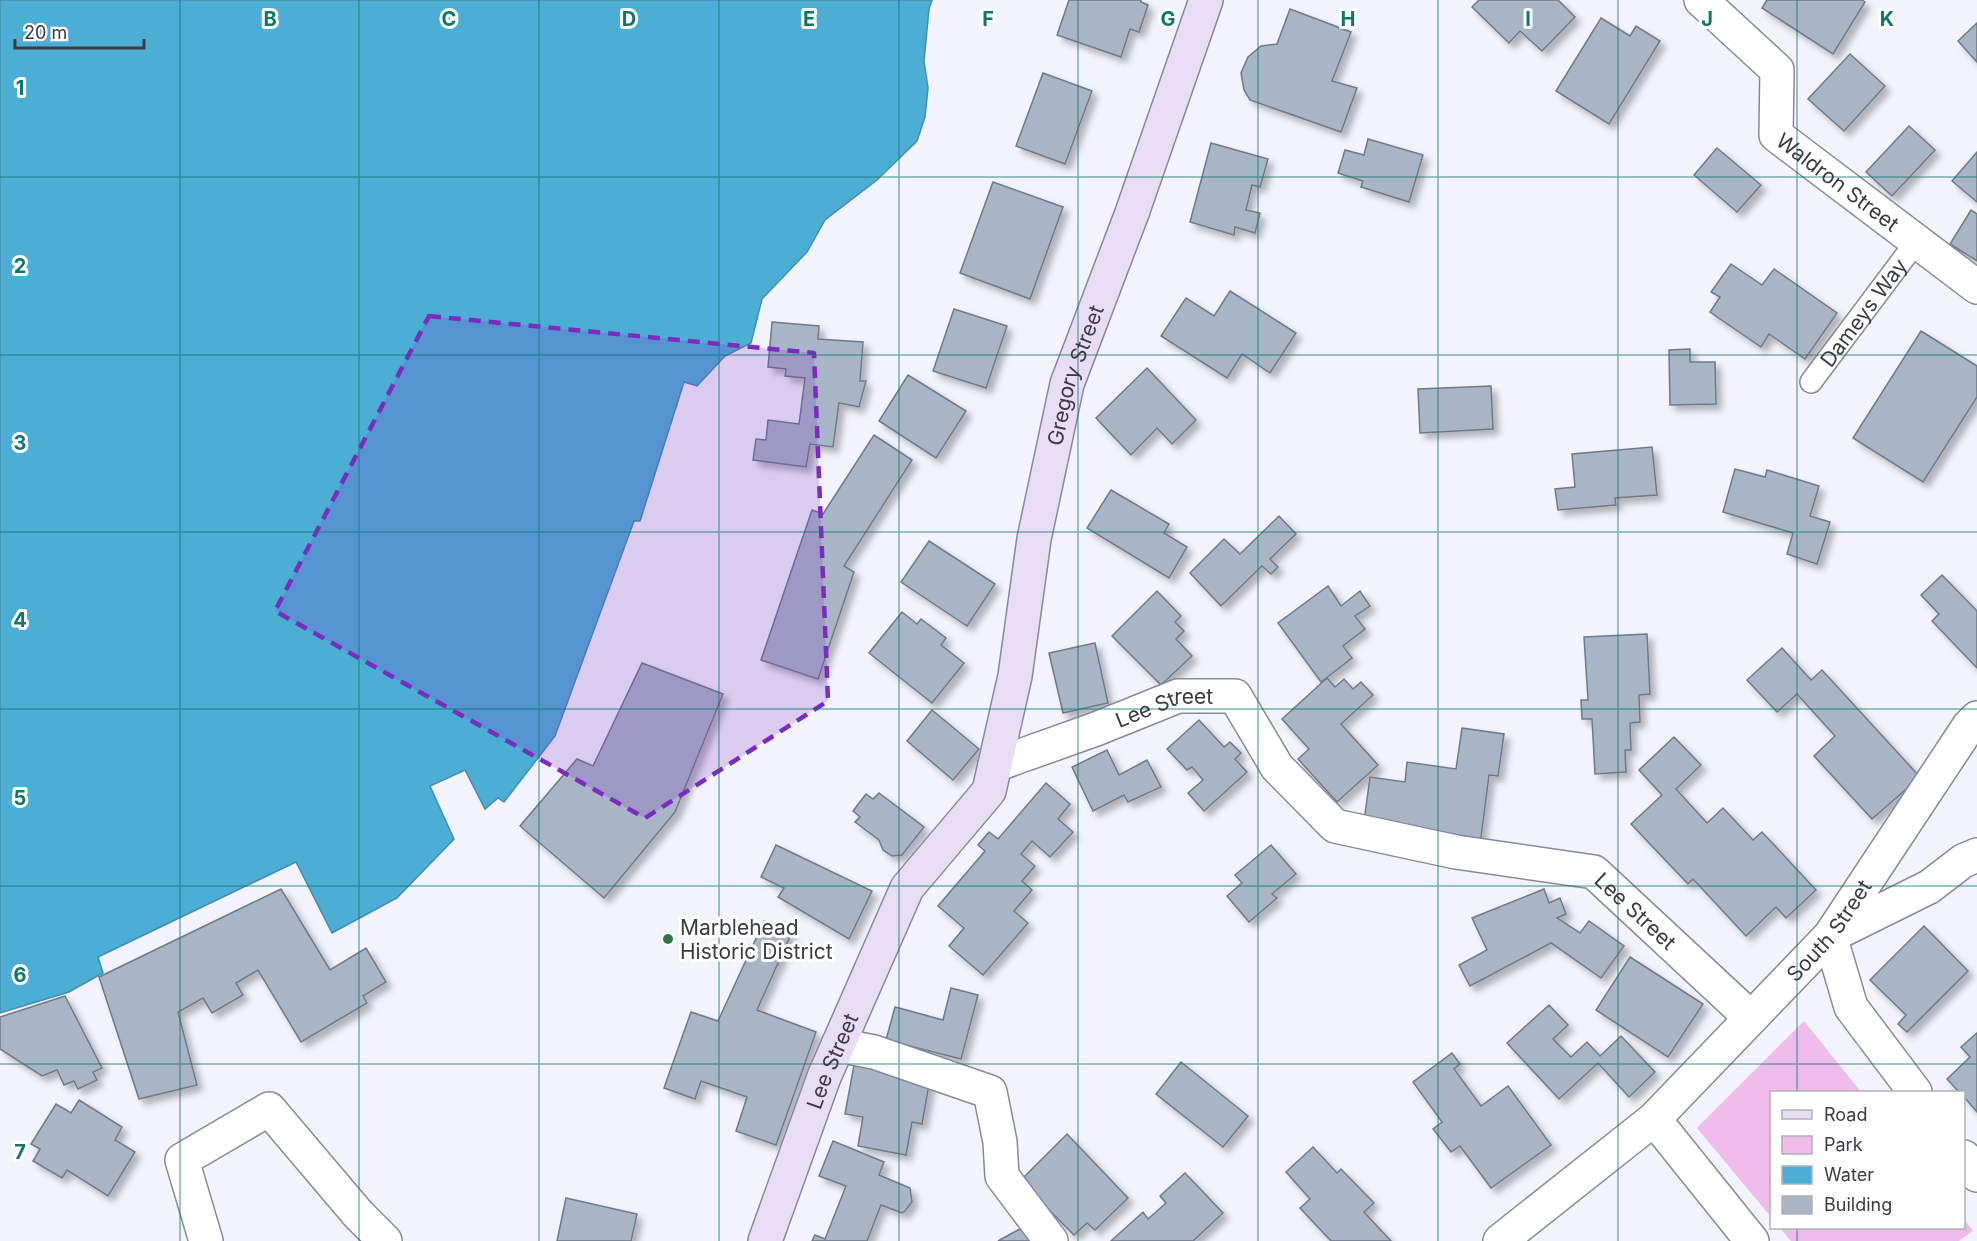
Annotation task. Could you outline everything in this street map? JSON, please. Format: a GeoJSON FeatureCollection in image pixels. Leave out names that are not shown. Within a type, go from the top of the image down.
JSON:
{"type":"FeatureCollection","features":[{"type":"Feature","properties":{"kind":"street","name":"Gregory Street"},"geometry":{"type":"LineString","coordinates":[[995,765],[1015,675],[1034,539],[1067,384],[1132,213],[1206,0]]}},
{"type":"Feature","properties":{"kind":"street","name":"Waldron Street"},"geometry":{"type":"LineString","coordinates":[[1701,0],[1777,70],[1776,135],[1977,286]]}},
{"type":"Feature","properties":{"kind":"street","name":"Lee Street"},"geometry":{"type":"LineString","coordinates":[[765,1241],[824,1077],[906,888],[989,791],[995,765],[1096,729],[1178,696],[1235,696],[1277,767],[1335,826],[1456,852],[1594,872],[1750,1018]]}},
{"type":"Feature","properties":{"kind":"street","name":"South Street"},"geometry":{"type":"LineString","coordinates":[[1500,1241],[1654,1119],[1830,936],[1969,726],[1977,718]]}},
{"type":"Feature","properties":{"kind":"street"},"geometry":{"type":"LineString","coordinates":[[1914,1091],[1851,1007],[1830,936],[1929,887],[1964,861],[1977,855]]}},
{"type":"Feature","properties":{"kind":"street"},"geometry":{"type":"LineString","coordinates":[[838,1045],[874,1052],[990,1092],[1000,1142],[1002,1176],[1051,1241]]}},
{"type":"Feature","properties":{"kind":"street"},"geometry":{"type":"LineString","coordinates":[[206,1241],[182,1160],[269,1109],[358,1214],[385,1241]]}},
{"type":"Feature","properties":{"kind":"street"},"geometry":{"type":"LineString","coordinates":[[1654,1119],[1752,1241]]}},
{"type":"Feature","properties":{"kind":"street"},"geometry":{"type":"LineString","coordinates":[[1965,1158],[1977,1176]]}},
{"type":"Feature","properties":{"kind":"lane","name":"Dameys Way"},"geometry":{"type":"LineString","coordinates":[[1811,382],[1916,242]]}},
{"type":"Feature","properties":{"kind":"highlighted area"},"geometry":{"type":"Polygon","coordinates":[[[429,316],[814,353],[828,701],[645,818],[275,611],[429,316]]]}},
{"type":"Feature","properties":{"kind":"green space"},"geometry":{"type":"Polygon","coordinates":[[[1804,1021],[1860,1091],[1770,1091],[1770,1216],[1697,1128],[1804,1021]]]}},
{"type":"Feature","properties":{"kind":"green space"},"geometry":{"type":"Polygon","coordinates":[[[1965,1220],[1973,1231],[1959,1241],[1791,1241],[1781,1229],[1965,1229],[1965,1220]]]}},
{"type":"Feature","properties":{"kind":"water"},"geometry":{"type":"Polygon","coordinates":[[[0,0],[932,0],[929,9],[924,61],[928,88],[925,117],[917,141],[877,180],[825,220],[807,252],[762,299],[751,343],[725,356],[697,386],[684,382],[640,521],[634,521],[555,736],[504,802],[498,798],[485,809],[465,770],[430,786],[454,839],[397,898],[332,933],[296,862],[98,957],[103,973],[69,992],[0,1013],[0,0]]]}},
{"type":"Feature","properties":{"kind":"building"},"geometry":{"type":"Polygon","coordinates":[[[1069,0],[1141,0],[1148,5],[1139,32],[1130,29],[1121,57],[1057,35],[1069,0]]]}},
{"type":"Feature","properties":{"kind":"building"},"geometry":{"type":"Polygon","coordinates":[[[1479,0],[1558,0],[1575,17],[1542,51],[1520,31],[1509,43],[1472,7],[1479,0]]]}},
{"type":"Feature","properties":{"kind":"building"},"geometry":{"type":"Polygon","coordinates":[[[1767,0],[1862,0],[1865,2],[1833,54],[1762,8],[1767,0]]]}},
{"type":"Feature","properties":{"kind":"building"},"geometry":{"type":"Polygon","coordinates":[[[1290,9],[1351,32],[1332,81],[1357,88],[1341,132],[1250,100],[1244,90],[1241,73],[1248,57],[1261,46],[1277,44],[1290,9]]]}},
{"type":"Feature","properties":{"kind":"building"},"geometry":{"type":"Polygon","coordinates":[[[1601,18],[1630,36],[1636,26],[1660,41],[1609,124],[1556,91],[1601,18]]]}},
{"type":"Feature","properties":{"kind":"building"},"geometry":{"type":"Polygon","coordinates":[[[1977,23],[1977,62],[1958,41],[1977,23]]]}},
{"type":"Feature","properties":{"kind":"building"},"geometry":{"type":"Polygon","coordinates":[[[1850,54],[1885,86],[1844,131],[1808,99],[1850,54]]]}},
{"type":"Feature","properties":{"kind":"building"},"geometry":{"type":"Polygon","coordinates":[[[1043,73],[1092,91],[1065,164],[1016,146],[1043,73]]]}},
{"type":"Feature","properties":{"kind":"building"},"geometry":{"type":"Polygon","coordinates":[[[1909,126],[1935,150],[1892,196],[1866,172],[1909,126]]]}},
{"type":"Feature","properties":{"kind":"building"},"geometry":{"type":"Polygon","coordinates":[[[1368,139],[1423,155],[1409,202],[1361,187],[1363,181],[1338,173],[1345,150],[1364,155],[1368,139]]]}},
{"type":"Feature","properties":{"kind":"building"},"geometry":{"type":"Polygon","coordinates":[[[1211,143],[1268,159],[1260,187],[1252,185],[1246,210],[1260,213],[1255,233],[1235,227],[1234,235],[1190,222],[1211,143]]]}},
{"type":"Feature","properties":{"kind":"building"},"geometry":{"type":"Polygon","coordinates":[[[1717,148],[1761,185],[1737,212],[1694,175],[1717,148]]]}},
{"type":"Feature","properties":{"kind":"building"},"geometry":{"type":"Polygon","coordinates":[[[1977,152],[1977,202],[1952,181],[1977,152]]]}},
{"type":"Feature","properties":{"kind":"building"},"geometry":{"type":"Polygon","coordinates":[[[993,182],[1063,207],[1030,299],[960,273],[993,182]]]}},
{"type":"Feature","properties":{"kind":"building"},"geometry":{"type":"Polygon","coordinates":[[[1971,210],[1977,214],[1977,261],[1950,244],[1971,210]]]}},
{"type":"Feature","properties":{"kind":"building"},"geometry":{"type":"Polygon","coordinates":[[[1731,264],[1762,285],[1774,269],[1837,313],[1805,359],[1769,334],[1761,347],[1710,312],[1720,297],[1711,292],[1731,264]]]}},
{"type":"Feature","properties":{"kind":"building"},"geometry":{"type":"Polygon","coordinates":[[[1230,291],[1296,333],[1270,373],[1242,354],[1227,378],[1161,336],[1186,298],[1214,316],[1230,291]]]}},
{"type":"Feature","properties":{"kind":"building"},"geometry":{"type":"Polygon","coordinates":[[[954,309],[1007,326],[986,388],[933,371],[954,309]]]}},
{"type":"Feature","properties":{"kind":"building"},"geometry":{"type":"Polygon","coordinates":[[[772,322],[819,326],[818,339],[863,342],[860,381],[866,381],[859,407],[839,403],[833,447],[810,444],[806,467],[753,460],[756,439],[766,440],[768,420],[799,424],[805,378],[785,376],[786,369],[768,367],[772,322]]]}},
{"type":"Feature","properties":{"kind":"building"},"geometry":{"type":"Polygon","coordinates":[[[1921,331],[1977,366],[1977,397],[1923,482],[1853,438],[1921,331]]]}},
{"type":"Feature","properties":{"kind":"building"},"geometry":{"type":"Polygon","coordinates":[[[1690,349],[1690,362],[1715,362],[1716,404],[1670,405],[1669,350],[1690,349]]]}},
{"type":"Feature","properties":{"kind":"building"},"geometry":{"type":"Polygon","coordinates":[[[1147,368],[1196,420],[1172,444],[1157,428],[1131,455],[1096,418],[1147,368]]]}},
{"type":"Feature","properties":{"kind":"building"},"geometry":{"type":"Polygon","coordinates":[[[908,375],[966,411],[936,458],[879,421],[908,375]]]}},
{"type":"Feature","properties":{"kind":"building"},"geometry":{"type":"Polygon","coordinates":[[[1491,386],[1493,429],[1420,433],[1418,389],[1491,386]]]}},
{"type":"Feature","properties":{"kind":"building"},"geometry":{"type":"Polygon","coordinates":[[[874,435],[912,460],[844,566],[854,572],[818,679],[761,660],[812,510],[823,514],[874,435]]]}},
{"type":"Feature","properties":{"kind":"building"},"geometry":{"type":"Polygon","coordinates":[[[1652,447],[1657,495],[1615,498],[1616,505],[1558,510],[1555,489],[1575,487],[1572,454],[1652,447]]]}},
{"type":"Feature","properties":{"kind":"building"},"geometry":{"type":"Polygon","coordinates":[[[1735,469],[1765,477],[1767,470],[1819,486],[1810,516],[1830,522],[1817,564],[1787,554],[1793,533],[1723,512],[1735,469]]]}},
{"type":"Feature","properties":{"kind":"building"},"geometry":{"type":"Polygon","coordinates":[[[1111,490],[1169,524],[1164,533],[1187,547],[1169,578],[1087,528],[1111,490]]]}},
{"type":"Feature","properties":{"kind":"building"},"geometry":{"type":"Polygon","coordinates":[[[1279,516],[1296,534],[1270,559],[1278,567],[1271,574],[1262,566],[1221,606],[1190,573],[1224,539],[1240,554],[1279,516]]]}},
{"type":"Feature","properties":{"kind":"building"},"geometry":{"type":"Polygon","coordinates":[[[929,541],[995,584],[967,626],[901,582],[929,541]]]}},
{"type":"Feature","properties":{"kind":"building"},"geometry":{"type":"Polygon","coordinates":[[[1942,575],[1977,611],[1977,668],[1932,621],[1939,614],[1921,595],[1942,575]]]}},
{"type":"Feature","properties":{"kind":"building"},"geometry":{"type":"Polygon","coordinates":[[[1328,586],[1341,606],[1360,591],[1370,606],[1355,616],[1365,629],[1343,646],[1352,658],[1321,682],[1278,623],[1328,586]]]}},
{"type":"Feature","properties":{"kind":"building"},"geometry":{"type":"Polygon","coordinates":[[[1157,591],[1181,616],[1175,622],[1184,631],[1176,639],[1192,656],[1161,685],[1112,636],[1157,591]]]}},
{"type":"Feature","properties":{"kind":"building"},"geometry":{"type":"Polygon","coordinates":[[[902,612],[917,624],[921,619],[946,638],[941,645],[964,663],[932,703],[869,653],[902,612]]]}},
{"type":"Feature","properties":{"kind":"building"},"geometry":{"type":"Polygon","coordinates":[[[1647,634],[1650,694],[1639,695],[1640,722],[1630,723],[1631,750],[1625,750],[1626,772],[1595,774],[1592,719],[1582,719],[1581,700],[1588,700],[1584,637],[1647,634]]]}},
{"type":"Feature","properties":{"kind":"building"},"geometry":{"type":"Polygon","coordinates":[[[1095,643],[1108,703],[1063,713],[1049,653],[1095,643]]]}},
{"type":"Feature","properties":{"kind":"building"},"geometry":{"type":"Polygon","coordinates":[[[1782,648],[1811,680],[1822,670],[1920,777],[1872,819],[1814,756],[1835,736],[1797,694],[1777,712],[1747,680],[1782,648]]]}},
{"type":"Feature","properties":{"kind":"building"},"geometry":{"type":"Polygon","coordinates":[[[642,663],[723,694],[675,812],[604,898],[520,826],[577,759],[593,766],[642,663]]]}},
{"type":"Feature","properties":{"kind":"building"},"geometry":{"type":"Polygon","coordinates":[[[1327,678],[1335,687],[1344,679],[1353,689],[1361,682],[1373,695],[1341,724],[1378,765],[1337,802],[1298,759],[1309,749],[1282,719],[1327,678]]]}},
{"type":"Feature","properties":{"kind":"building"},"geometry":{"type":"Polygon","coordinates":[[[932,710],[979,749],[953,780],[907,741],[932,710]]]}},
{"type":"Feature","properties":{"kind":"building"},"geometry":{"type":"Polygon","coordinates":[[[1199,720],[1224,747],[1230,742],[1241,753],[1235,759],[1247,772],[1204,811],[1188,793],[1203,780],[1192,767],[1187,770],[1167,749],[1199,720]]]}},
{"type":"Feature","properties":{"kind":"building"},"geometry":{"type":"Polygon","coordinates":[[[1462,728],[1504,734],[1498,776],[1489,775],[1480,845],[1363,829],[1370,777],[1405,782],[1407,762],[1456,769],[1462,728]]]}},
{"type":"Feature","properties":{"kind":"building"},"geometry":{"type":"Polygon","coordinates":[[[1674,737],[1701,765],[1676,789],[1707,823],[1723,808],[1753,840],[1762,832],[1816,890],[1786,918],[1776,907],[1746,936],[1693,879],[1688,884],[1631,824],[1662,795],[1639,770],[1674,737]]]}},
{"type":"Feature","properties":{"kind":"building"},"geometry":{"type":"Polygon","coordinates":[[[1107,750],[1119,775],[1147,760],[1161,787],[1128,802],[1124,795],[1093,811],[1072,767],[1107,750]]]}},
{"type":"Feature","properties":{"kind":"building"},"geometry":{"type":"Polygon","coordinates":[[[1046,783],[1070,804],[1058,819],[1073,832],[1050,857],[1032,841],[1021,854],[1035,866],[1022,881],[1032,890],[1014,911],[1028,923],[983,975],[949,946],[964,928],[938,906],[985,851],[978,845],[989,832],[998,839],[1046,783]]]}},
{"type":"Feature","properties":{"kind":"building"},"geometry":{"type":"Polygon","coordinates":[[[879,793],[924,827],[902,855],[892,856],[883,850],[879,840],[855,822],[860,817],[853,811],[866,794],[873,799],[879,793]]]}},
{"type":"Feature","properties":{"kind":"building"},"geometry":{"type":"Polygon","coordinates":[[[776,845],[872,891],[849,939],[778,897],[784,888],[761,877],[776,845]]]}},
{"type":"Feature","properties":{"kind":"building"},"geometry":{"type":"Polygon","coordinates":[[[1271,845],[1296,874],[1272,894],[1277,898],[1249,922],[1227,896],[1242,883],[1235,875],[1271,845]]]}},
{"type":"Feature","properties":{"kind":"building"},"geometry":{"type":"Polygon","coordinates":[[[281,889],[330,970],[366,948],[386,982],[363,996],[367,1003],[301,1042],[258,970],[236,983],[243,995],[212,1013],[203,998],[178,1012],[197,1085],[139,1099],[99,977],[281,889]]]}},
{"type":"Feature","properties":{"kind":"building"},"geometry":{"type":"Polygon","coordinates":[[[1544,889],[1549,903],[1560,898],[1566,914],[1557,918],[1580,933],[1589,921],[1624,946],[1601,978],[1551,943],[1470,986],[1459,965],[1487,950],[1472,918],[1544,889]]]}},
{"type":"Feature","properties":{"kind":"building"},"geometry":{"type":"Polygon","coordinates":[[[764,921],[791,934],[757,1010],[816,1032],[776,1145],[736,1131],[747,1097],[701,1081],[695,1099],[664,1088],[691,1012],[718,1021],[764,921]]]}},
{"type":"Feature","properties":{"kind":"building"},"geometry":{"type":"Polygon","coordinates":[[[1924,926],[1968,971],[1907,1032],[1898,1024],[1906,1015],[1870,980],[1924,926]]]}},
{"type":"Feature","properties":{"kind":"building"},"geometry":{"type":"Polygon","coordinates":[[[1630,957],[1703,1004],[1668,1057],[1596,1010],[1630,957]]]}},
{"type":"Feature","properties":{"kind":"building"},"geometry":{"type":"Polygon","coordinates":[[[951,988],[978,995],[961,1059],[886,1040],[895,1007],[943,1020],[951,988]]]}},
{"type":"Feature","properties":{"kind":"building"},"geometry":{"type":"Polygon","coordinates":[[[65,996],[102,1068],[93,1072],[97,1080],[78,1089],[74,1081],[64,1085],[57,1070],[42,1076],[0,1049],[0,1017],[65,996]]]}},
{"type":"Feature","properties":{"kind":"building"},"geometry":{"type":"Polygon","coordinates":[[[1549,1005],[1568,1025],[1553,1039],[1571,1057],[1587,1042],[1600,1056],[1621,1036],[1655,1072],[1629,1097],[1598,1063],[1559,1099],[1507,1043],[1549,1005]]]}},
{"type":"Feature","properties":{"kind":"building"},"geometry":{"type":"Polygon","coordinates":[[[1977,1033],[1977,1112],[1965,1098],[1965,1091],[1958,1091],[1947,1079],[1970,1057],[1961,1047],[1977,1033]]]}},
{"type":"Feature","properties":{"kind":"building"},"geometry":{"type":"Polygon","coordinates":[[[1452,1053],[1460,1064],[1454,1069],[1481,1106],[1508,1086],[1551,1145],[1491,1188],[1460,1146],[1451,1152],[1433,1129],[1442,1122],[1413,1082],[1452,1053]]]}},
{"type":"Feature","properties":{"kind":"building"},"geometry":{"type":"Polygon","coordinates":[[[1181,1062],[1248,1116],[1223,1147],[1156,1094],[1181,1062]]]}},
{"type":"Feature","properties":{"kind":"building"},"geometry":{"type":"Polygon","coordinates":[[[854,1065],[930,1079],[922,1124],[912,1122],[906,1155],[858,1146],[863,1117],[845,1114],[854,1065]]]}},
{"type":"Feature","properties":{"kind":"building"},"geometry":{"type":"Polygon","coordinates":[[[79,1100],[122,1127],[115,1140],[135,1152],[108,1196],[67,1170],[62,1178],[33,1161],[40,1149],[31,1144],[56,1104],[71,1113],[79,1100]]]}},
{"type":"Feature","properties":{"kind":"building"},"geometry":{"type":"Polygon","coordinates":[[[1067,1134],[1128,1198],[1095,1230],[1087,1223],[1074,1235],[1020,1181],[1067,1134]]]}},
{"type":"Feature","properties":{"kind":"building"},"geometry":{"type":"Polygon","coordinates":[[[833,1141],[884,1162],[879,1175],[910,1188],[912,1202],[902,1213],[881,1205],[867,1241],[812,1241],[815,1235],[825,1239],[846,1186],[819,1176],[833,1141]]]}},
{"type":"Feature","properties":{"kind":"building"},"geometry":{"type":"Polygon","coordinates":[[[1313,1147],[1337,1173],[1341,1169],[1374,1203],[1364,1212],[1391,1241],[1331,1241],[1300,1208],[1310,1199],[1286,1172],[1313,1147]]]}},
{"type":"Feature","properties":{"kind":"building"},"geometry":{"type":"Polygon","coordinates":[[[1185,1173],[1223,1213],[1193,1241],[1111,1241],[1143,1212],[1148,1219],[1166,1203],[1160,1196],[1185,1173]]]}},
{"type":"Feature","properties":{"kind":"building"},"geometry":{"type":"Polygon","coordinates":[[[566,1198],[637,1214],[631,1241],[557,1241],[566,1198]]]}},
{"type":"Feature","properties":{"kind":"building"},"geometry":{"type":"Polygon","coordinates":[[[1027,1225],[1046,1241],[998,1241],[1027,1225]]]}},
{"type":"Feature","properties":{"kind":"place","name":"Marblehead Historic District"},"geometry":{"type":"Point","coordinates":[668,939]}}]}
